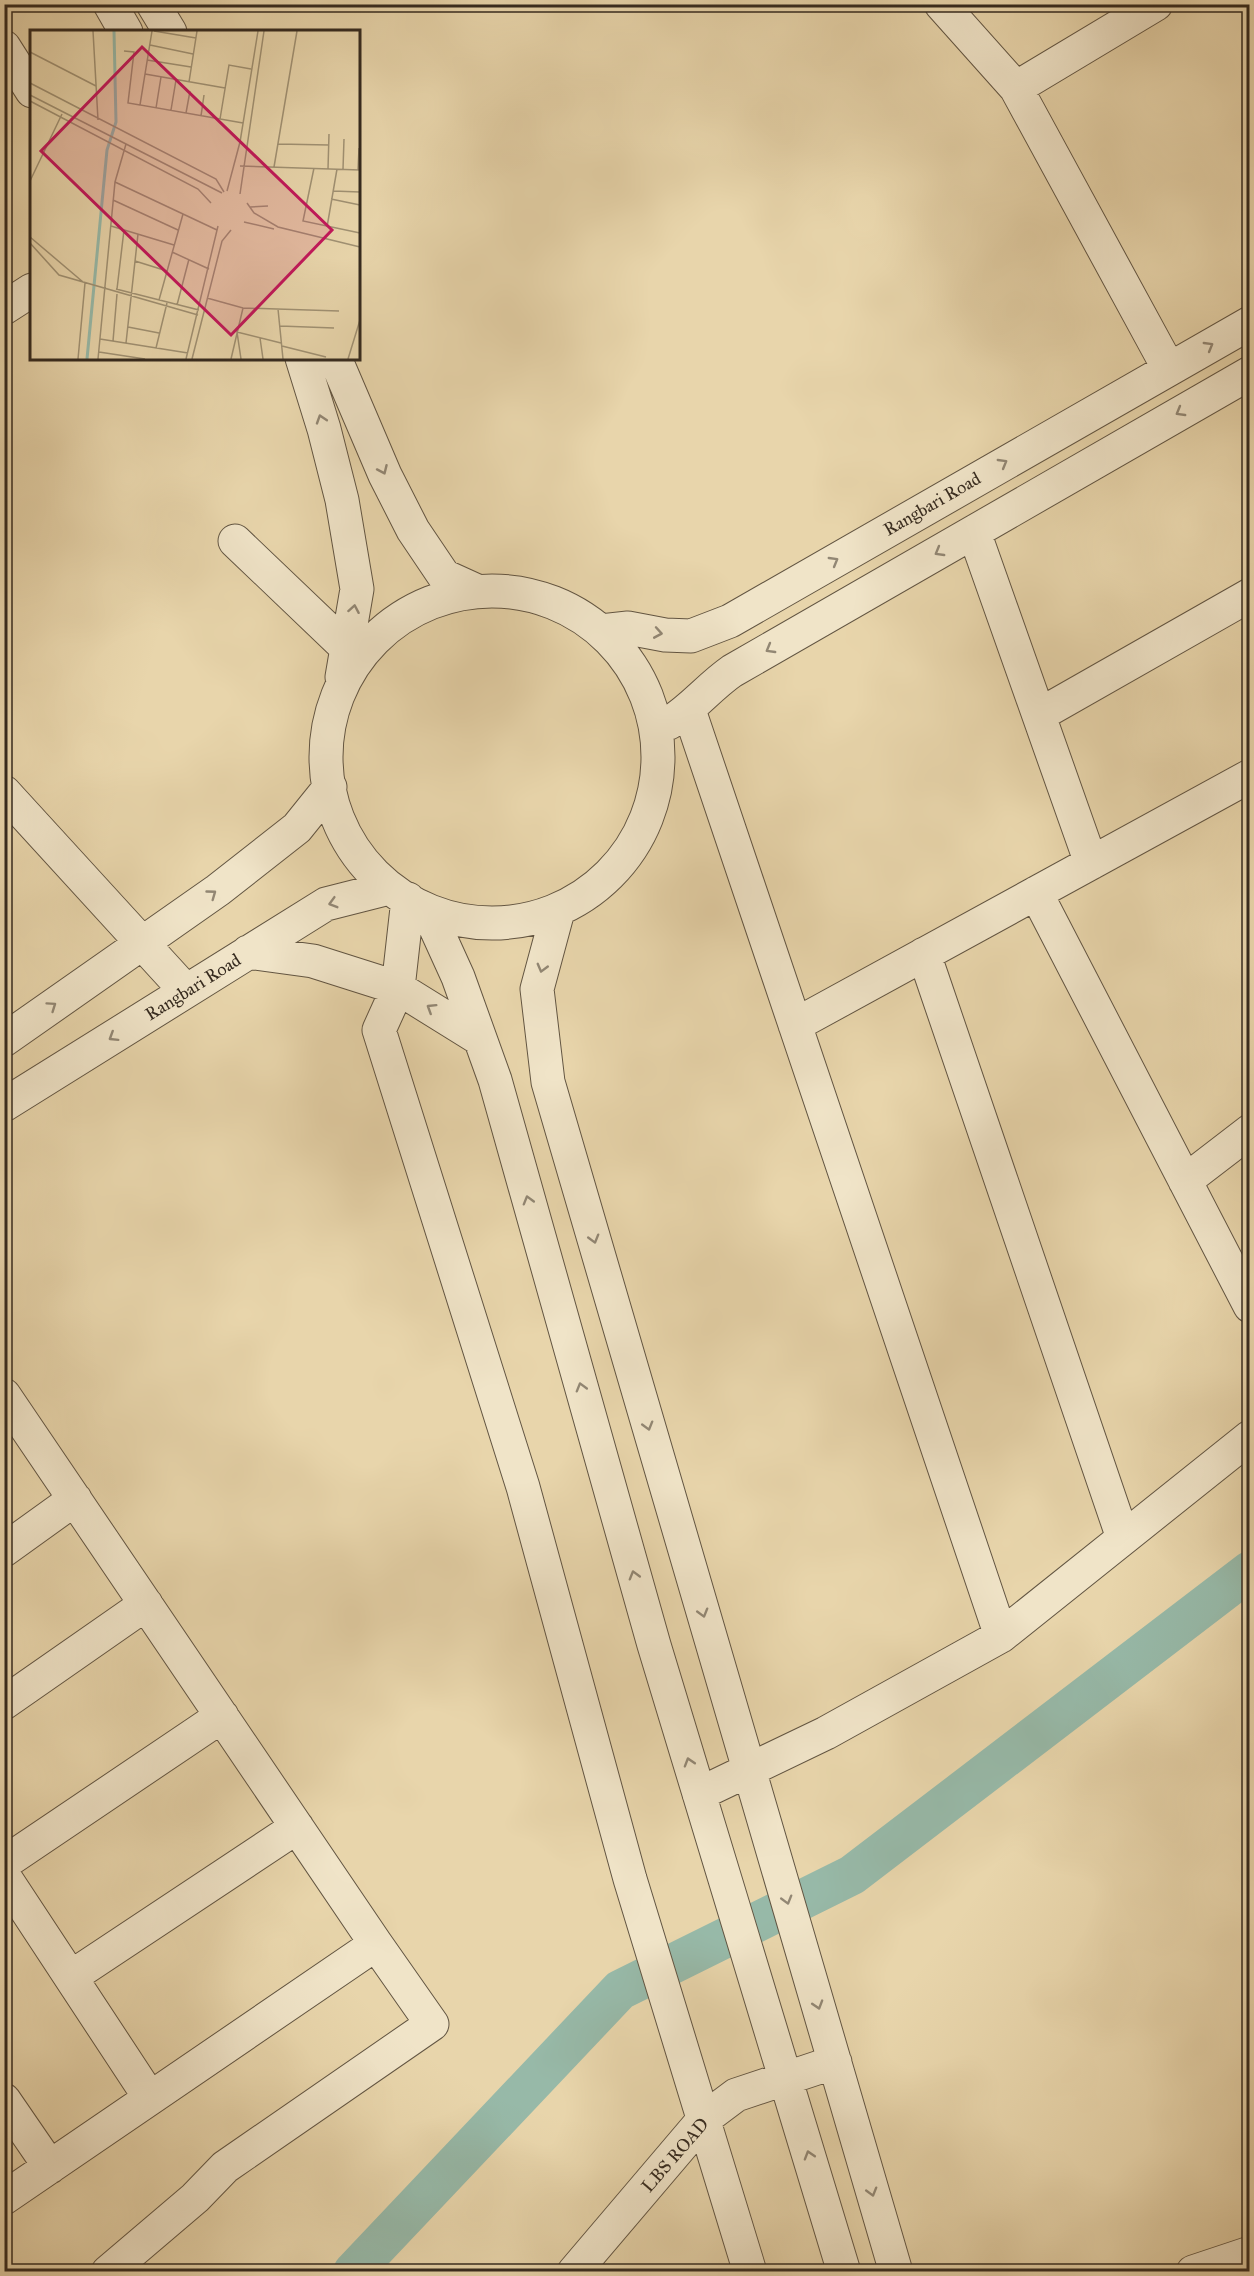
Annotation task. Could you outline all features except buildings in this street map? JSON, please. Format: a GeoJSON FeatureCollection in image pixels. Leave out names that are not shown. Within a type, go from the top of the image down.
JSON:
{"type":"FeatureCollection","features":[{"type":"Feature","properties":{"kind":"street"},"geometry":{"type":"LineString","coordinates":[[110,4],[125,30]]}},
{"type":"Feature","properties":{"kind":"street"},"geometry":{"type":"LineString","coordinates":[[153,4],[169,30]]}},
{"type":"Feature","properties":{"kind":"street"},"geometry":{"type":"LineString","coordinates":[[941,4],[1016,88],[1169,369]]}},
{"type":"Feature","properties":{"kind":"street"},"geometry":{"type":"LineString","coordinates":[[1016,88],[1156,4]]}},
{"type":"Feature","properties":{"kind":"street"},"geometry":{"type":"LineString","coordinates":[[6,54],[30,88]]}},
{"type":"Feature","properties":{"kind":"street"},"geometry":{"type":"LineString","coordinates":[[4,308],[30,291]]}},
{"type":"Feature","properties":{"kind":"street","name":"Rangbari Road"},"geometry":{"type":"LineString","coordinates":[[601,631],[628,628],[665,635],[691,636],[730,621],[1250,323]]}},
{"type":"Feature","properties":{"kind":"street"},"geometry":{"type":"LineString","coordinates":[[303,360],[324,429],[342,500],[357,588],[340,687],[327,730],[327,774],[337,818],[358,856],[408,900],[458,977],[495,1080],[654,1645],[844,2271]]}},
{"type":"Feature","properties":{"kind":"street"},"geometry":{"type":"LineString","coordinates":[[336,360],[386,475],[413,530],[444,576],[477,591]]}},
{"type":"Feature","properties":{"kind":"street"},"geometry":{"type":"LineString","coordinates":[[657,730],[689,710],[708,688],[732,671],[1250,373]]}},
{"type":"Feature","properties":{"kind":"street"},"geometry":{"type":"LineString","coordinates":[[974,532],[1091,863]]}},
{"type":"Feature","properties":{"kind":"street"},"geometry":{"type":"LineString","coordinates":[[235,541],[347,648]]}},
{"type":"Feature","properties":{"kind":"street"},"geometry":{"type":"LineString","coordinates":[[340,687],[364,650],[395,621],[434,600],[477,591],[522,593],[564,607],[601,631],[627,660],[646,693],[657,730],[658,775],[648,818],[627,857],[596,888],[558,911],[515,922],[471,923],[408,900]]}},
{"type":"Feature","properties":{"kind":"street"},"geometry":{"type":"LineString","coordinates":[[1039,715],[1250,595]]}},
{"type":"Feature","properties":{"kind":"street"},"geometry":{"type":"LineString","coordinates":[[689,710],[1001,1636]]}},
{"type":"Feature","properties":{"kind":"street"},"geometry":{"type":"LineString","coordinates":[[795,1025],[1091,863],[1247,784]]}},
{"type":"Feature","properties":{"kind":"street"},"geometry":{"type":"LineString","coordinates":[[4,1040],[218,890],[297,828],[330,787]]}},
{"type":"Feature","properties":{"kind":"street"},"geometry":{"type":"LineString","coordinates":[[4,792],[186,991]]}},
{"type":"Feature","properties":{"kind":"street"},"geometry":{"type":"LineString","coordinates":[[1036,893],[1247,1296]]}},
{"type":"Feature","properties":{"kind":"street"},"geometry":{"type":"LineString","coordinates":[[408,900],[398,988],[379,1030],[523,1487],[630,1879],[681,2038],[750,2271]]}},
{"type":"Feature","properties":{"kind":"street","name":"Rangbari Road"},"geometry":{"type":"LineString","coordinates":[[4,1105],[326,904],[408,900]]}},
{"type":"Feature","properties":{"kind":"street"},"geometry":{"type":"LineString","coordinates":[[558,911],[537,988],[548,1082],[896,2271]]}},
{"type":"Feature","properties":{"kind":"street"},"geometry":{"type":"LineString","coordinates":[[248,952],[313,961],[398,988],[480,1039]]}},
{"type":"Feature","properties":{"kind":"street"},"geometry":{"type":"LineString","coordinates":[[924,954],[1124,1538]]}},
{"type":"Feature","properties":{"kind":"street"},"geometry":{"type":"LineString","coordinates":[[1185,1181],[1250,1131]]}},
{"type":"Feature","properties":{"kind":"street"},"geometry":{"type":"LineString","coordinates":[[4,1395],[432,2024],[225,2167],[195,2198],[108,2271]]}},
{"type":"Feature","properties":{"kind":"street"},"geometry":{"type":"LineString","coordinates":[[699,1794],[826,1733],[1001,1636],[1250,1437]]}},
{"type":"Feature","properties":{"kind":"street"},"geometry":{"type":"LineString","coordinates":[[4,1550],[75,1499]]}},
{"type":"Feature","properties":{"kind":"street"},"geometry":{"type":"LineString","coordinates":[[4,1703],[147,1604]]}},
{"type":"Feature","properties":{"kind":"street"},"geometry":{"type":"LineString","coordinates":[[4,1863],[222,1716]]}},
{"type":"Feature","properties":{"kind":"street"},"geometry":{"type":"LineString","coordinates":[[70,1977],[297,1827]]}},
{"type":"Feature","properties":{"kind":"street"},"geometry":{"type":"LineString","coordinates":[[4,1876],[150,2098]]}},
{"type":"Feature","properties":{"kind":"street"},"geometry":{"type":"LineString","coordinates":[[4,2198],[376,1944]]}},
{"type":"Feature","properties":{"kind":"street","name":"LBS ROAD"},"geometry":{"type":"LineString","coordinates":[[574,2271],[704,2119],[736,2095],[785,2076],[835,2062]]}},
{"type":"Feature","properties":{"kind":"street"},"geometry":{"type":"LineString","coordinates":[[4,2100],[50,2167]]}},
{"type":"Feature","properties":{"kind":"street"},"geometry":{"type":"LineString","coordinates":[[1193,2271],[1250,2253]]}},
{"type":"Feature","properties":{"kind":"waterway"},"geometry":{"type":"LineString","coordinates":[[353,2272],[620,1990],[852,1875],[1250,1571]]}}]}
